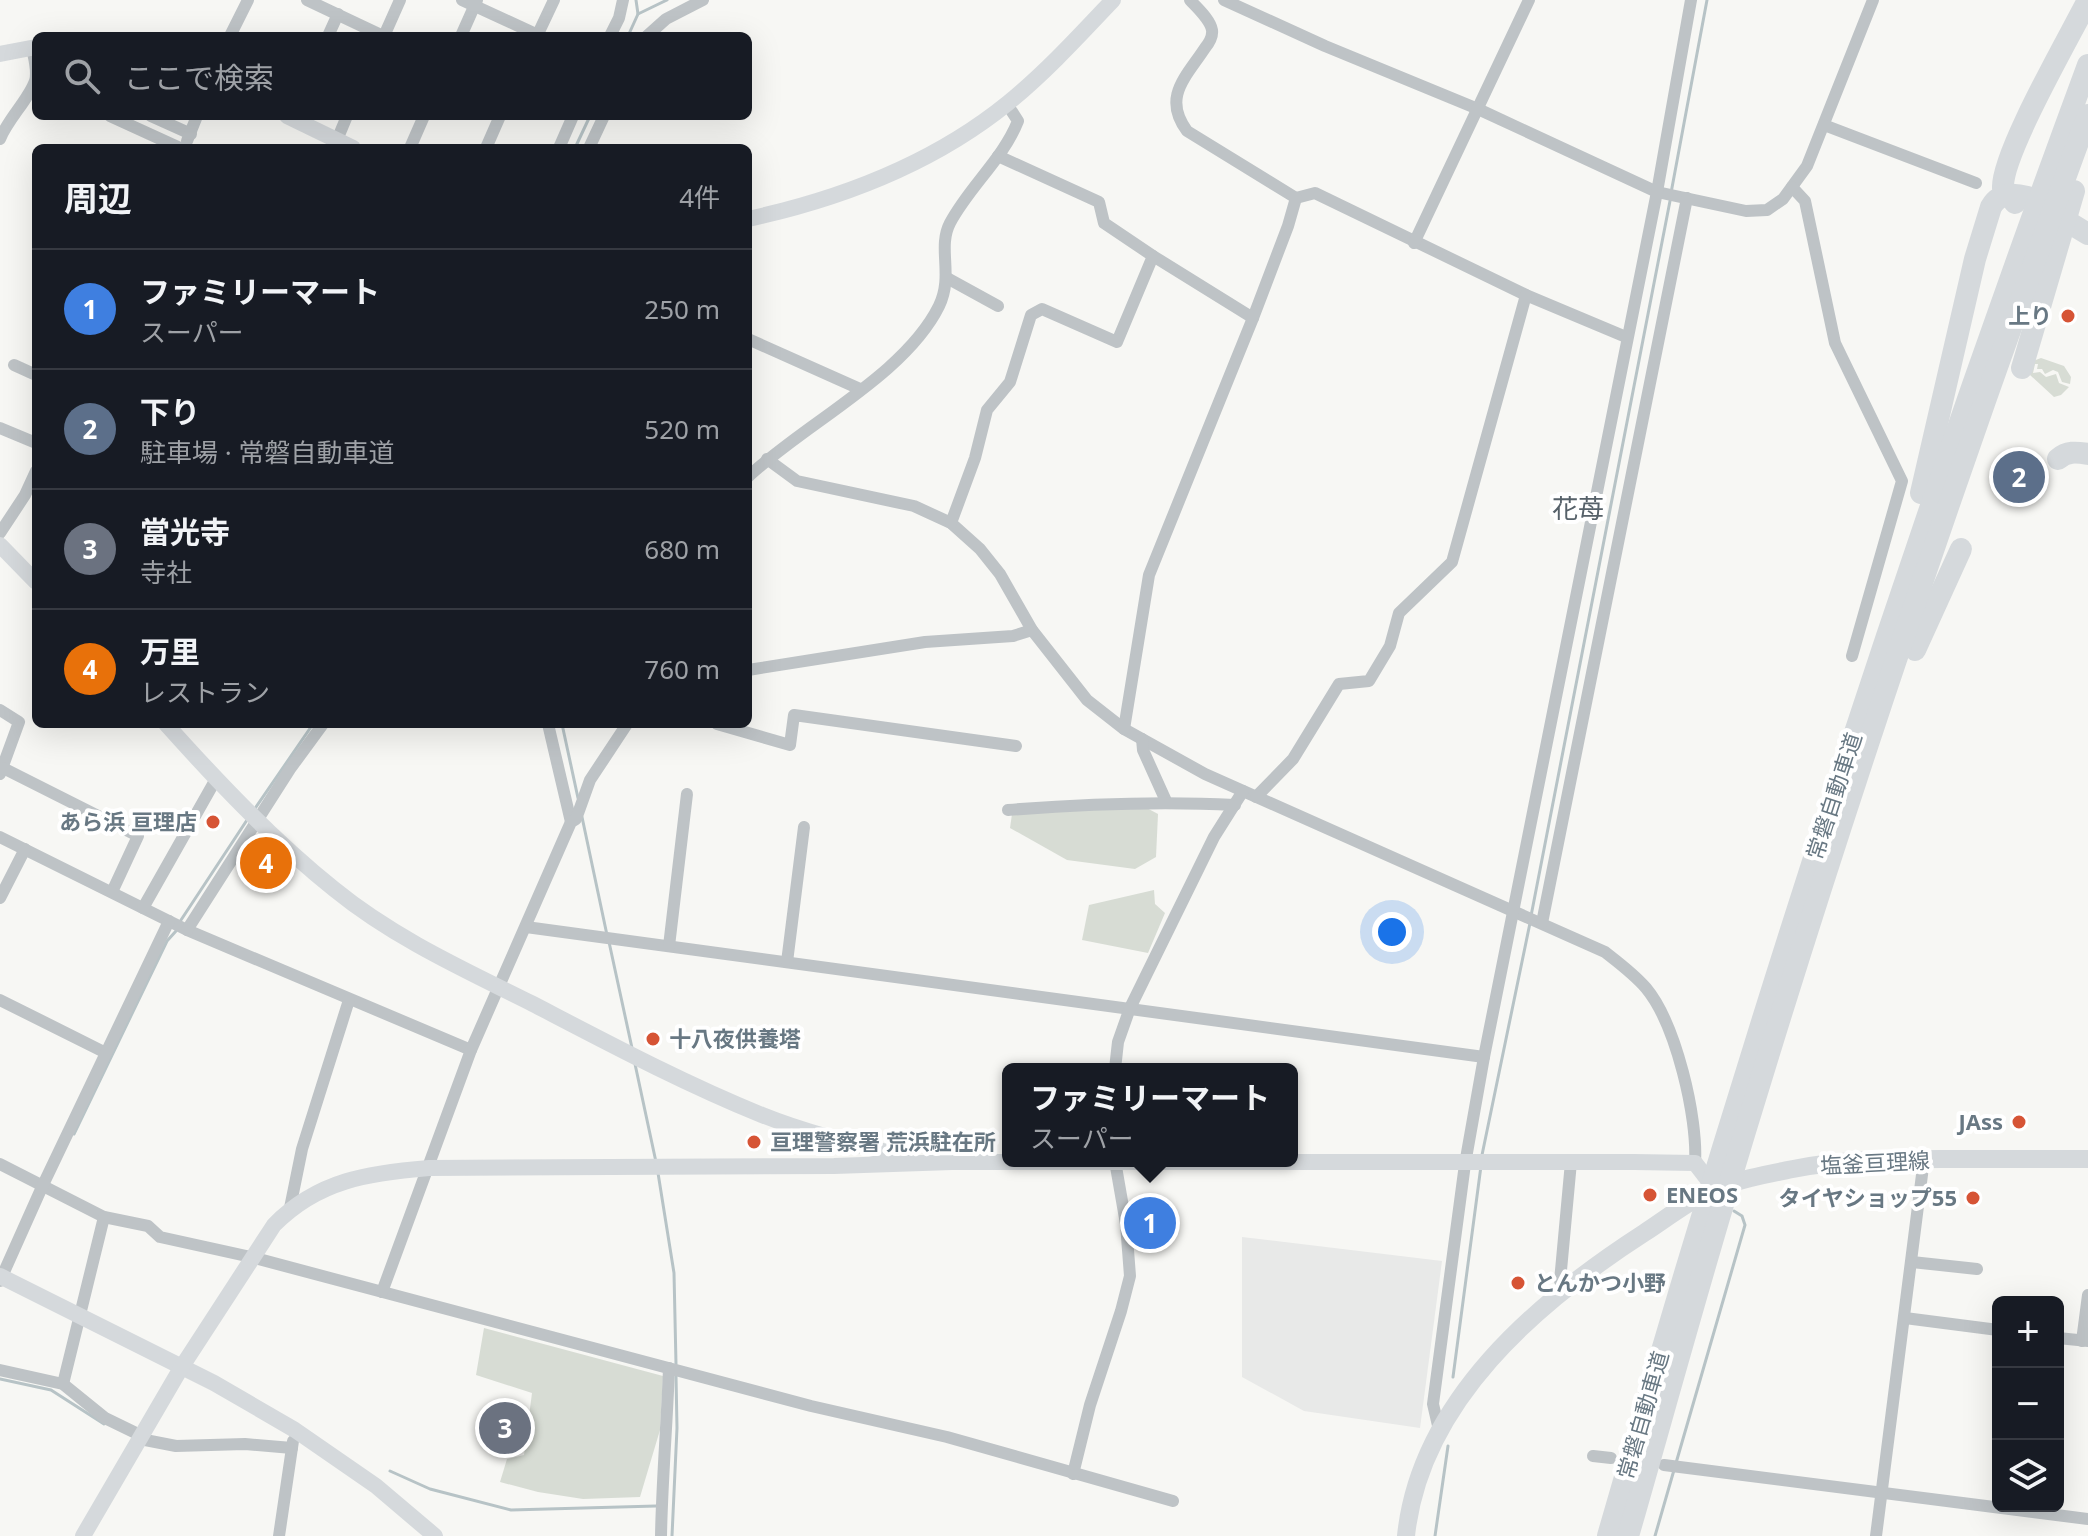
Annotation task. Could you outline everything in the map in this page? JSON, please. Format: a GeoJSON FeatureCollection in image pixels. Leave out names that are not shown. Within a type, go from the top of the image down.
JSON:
{"type":"FeatureCollection","features":[{"type":"Feature","properties":{"kind":"highway"},"geometry":{"type":"LineString","coordinates":[[1865,699],[1922,493],[1975,259],[1991,207],[1994,201],[2019,200],[2003,188],[2004,173],[2088,0]]}},
{"type":"Feature","properties":{"kind":"highway","name":"常磐自動車道"},"geometry":{"type":"LineString","coordinates":[[1628,1536],[1720,1212],[1734,1140],[1865,699],[1952,442],[2088,65]]}},
{"type":"Feature","properties":{"kind":"highway","name":"常磐自動車道"},"geometry":{"type":"LineString","coordinates":[[1608,1536],[1699,1224],[1734,1140],[1969,448],[2088,115]]}},
{"type":"Feature","properties":{"kind":"highway"},"geometry":{"type":"LineString","coordinates":[[2022,368],[2088,144]]}},
{"type":"Feature","properties":{"kind":"highway"},"geometry":{"type":"LineString","coordinates":[[2067,435],[2072,445],[2088,451]]}},
{"type":"Feature","properties":{"kind":"highway"},"geometry":{"type":"LineString","coordinates":[[2058,459],[2071,452],[2088,451]]}},
{"type":"Feature","properties":{"kind":"highway"},"geometry":{"type":"LineString","coordinates":[[1818,899],[1840,854],[1913,654],[1961,549]]}},
{"type":"Feature","properties":{"kind":"main road","name":"塩釜亘理線"},"geometry":{"type":"LineString","coordinates":[[1406,1536],[1415,1491],[1439,1430],[1456,1402],[1482,1370],[1567,1289],[1634,1239],[1715,1189],[1795,1169],[1849,1161],[2088,1159]]}},
{"type":"Feature","properties":{"kind":"street"},"geometry":{"type":"LineString","coordinates":[[232,32],[248,0]]}},
{"type":"Feature","properties":{"kind":"street"},"geometry":{"type":"LineString","coordinates":[[307,0],[376,32]]}},
{"type":"Feature","properties":{"kind":"street"},"geometry":{"type":"LineString","coordinates":[[386,32],[400,0]]}},
{"type":"Feature","properties":{"kind":"street"},"geometry":{"type":"LineString","coordinates":[[540,32],[554,0]]}},
{"type":"Feature","properties":{"kind":"street"},"geometry":{"type":"LineString","coordinates":[[612,32],[623,0]]}},
{"type":"Feature","properties":{"kind":"street"},"geometry":{"type":"LineString","coordinates":[[651,32],[666,19],[703,0]]}},
{"type":"Feature","properties":{"kind":"street"},"geometry":{"type":"LineString","coordinates":[[752,218],[786,211],[860,187],[951,141],[1007,104],[1051,65],[1113,0]]}},
{"type":"Feature","properties":{"kind":"street"},"geometry":{"type":"LineString","coordinates":[[1190,0],[1212,30],[1211,39],[1180,85],[1174,102],[1177,118],[1187,131],[1296,198],[1315,193],[1526,295],[1626,337]]}},
{"type":"Feature","properties":{"kind":"street"},"geometry":{"type":"LineString","coordinates":[[1224,0],[1478,109],[1657,192],[1746,211],[1767,210],[1783,199],[1807,166],[1873,0]]}},
{"type":"Feature","properties":{"kind":"street"},"geometry":{"type":"LineString","coordinates":[[1414,243],[1529,0]]}},
{"type":"Feature","properties":{"kind":"street"},"geometry":{"type":"LineString","coordinates":[[1439,1430],[1433,1404],[1484,1057],[1657,192],[1691,0]]}},
{"type":"Feature","properties":{"kind":"street"},"geometry":{"type":"LineString","coordinates":[[462,32],[471,2],[530,32]]}},
{"type":"Feature","properties":{"kind":"street"},"geometry":{"type":"LineString","coordinates":[[330,32],[338,14]]}},
{"type":"Feature","properties":{"kind":"street"},"geometry":{"type":"LineString","coordinates":[[0,54],[32,48]]}},
{"type":"Feature","properties":{"kind":"street"},"geometry":{"type":"LineString","coordinates":[[0,139],[4,127],[32,88]]}},
{"type":"Feature","properties":{"kind":"street"},"geometry":{"type":"LineString","coordinates":[[752,473],[886,371],[917,338],[939,305],[947,278],[946,231],[960,205],[998,156],[1018,121],[1007,104]]}},
{"type":"Feature","properties":{"kind":"street"},"geometry":{"type":"LineString","coordinates":[[119,120],[173,144]]}},
{"type":"Feature","properties":{"kind":"street"},"geometry":{"type":"LineString","coordinates":[[160,120],[191,134]]}},
{"type":"Feature","properties":{"kind":"street"},"geometry":{"type":"LineString","coordinates":[[185,144],[196,120]]}},
{"type":"Feature","properties":{"kind":"street"},"geometry":{"type":"LineString","coordinates":[[297,120],[345,144]]}},
{"type":"Feature","properties":{"kind":"street"},"geometry":{"type":"LineString","coordinates":[[337,140],[345,120]]}},
{"type":"Feature","properties":{"kind":"street"},"geometry":{"type":"LineString","coordinates":[[412,144],[422,120]]}},
{"type":"Feature","properties":{"kind":"street"},"geometry":{"type":"LineString","coordinates":[[488,144],[498,120]]}},
{"type":"Feature","properties":{"kind":"street"},"geometry":{"type":"LineString","coordinates":[[561,144],[571,120]]}},
{"type":"Feature","properties":{"kind":"street"},"geometry":{"type":"LineString","coordinates":[[591,144],[602,120]]}},
{"type":"Feature","properties":{"kind":"street"},"geometry":{"type":"LineString","coordinates":[[1824,125],[1976,183]]}},
{"type":"Feature","properties":{"kind":"street"},"geometry":{"type":"LineString","coordinates":[[998,156],[1099,202],[1104,223],[1253,318]]}},
{"type":"Feature","properties":{"kind":"street"},"geometry":{"type":"LineString","coordinates":[[1792,187],[1805,201],[1835,343],[1902,481],[1852,656]]}},
{"type":"Feature","properties":{"kind":"street"},"geometry":{"type":"LineString","coordinates":[[1124,729],[1149,575],[1253,318],[1296,198]]}},
{"type":"Feature","properties":{"kind":"street"},"geometry":{"type":"LineString","coordinates":[[1542,923],[1687,198]]}},
{"type":"Feature","properties":{"kind":"street"},"geometry":{"type":"LineString","coordinates":[[951,523],[975,458],[987,410],[1010,382],[1031,315],[1042,309],[1117,342],[1153,256]]}},
{"type":"Feature","properties":{"kind":"street"},"geometry":{"type":"LineString","coordinates":[[947,278],[998,306]]}},
{"type":"Feature","properties":{"kind":"street"},"geometry":{"type":"LineString","coordinates":[[1116,1063],[1118,1042],[1130,1008],[1216,835],[1235,805],[1293,759],[1339,684],[1369,681],[1390,646],[1399,613],[1452,562],[1526,295]]}},
{"type":"Feature","properties":{"kind":"street"},"geometry":{"type":"LineString","coordinates":[[752,341],[860,389]]}},
{"type":"Feature","properties":{"kind":"street"},"geometry":{"type":"LineString","coordinates":[[14,365],[32,373]]}},
{"type":"Feature","properties":{"kind":"street"},"geometry":{"type":"LineString","coordinates":[[0,428],[32,441]]}},
{"type":"Feature","properties":{"kind":"street"},"geometry":{"type":"LineString","coordinates":[[767,459],[797,481],[914,506],[965,533],[1000,574],[1032,630],[1087,700],[1124,729],[1205,774],[1605,952],[1646,989],[1660,1010],[1678,1058],[1695,1128],[1695,1163],[1715,1189]]}},
{"type":"Feature","properties":{"kind":"street"},"geometry":{"type":"LineString","coordinates":[[0,533],[32,480]]}},
{"type":"Feature","properties":{"kind":"street"},"geometry":{"type":"LineString","coordinates":[[0,545],[32,578]]}},
{"type":"Feature","properties":{"kind":"street"},"geometry":{"type":"LineString","coordinates":[[752,669],[925,642],[1013,636],[1032,630]]}},
{"type":"Feature","properties":{"kind":"street"},"geometry":{"type":"LineString","coordinates":[[0,710],[19,722],[2,771],[138,836],[112,892]]}},
{"type":"Feature","properties":{"kind":"street"},"geometry":{"type":"LineString","coordinates":[[731,728],[790,745],[794,715],[1016,746]]}},
{"type":"Feature","properties":{"kind":"street"},"geometry":{"type":"LineString","coordinates":[[170,728],[216,779],[335,890],[398,933],[469,974],[764,1116],[820,1135],[928,1163]]}},
{"type":"Feature","properties":{"kind":"street"},"geometry":{"type":"LineString","coordinates":[[187,930],[253,815],[316,728]]}},
{"type":"Feature","properties":{"kind":"street"},"geometry":{"type":"LineString","coordinates":[[549,728],[574,821]]}},
{"type":"Feature","properties":{"kind":"street"},"geometry":{"type":"LineString","coordinates":[[382,1292],[471,1050],[498,987],[602,759],[625,728]]}},
{"type":"Feature","properties":{"kind":"street"},"geometry":{"type":"LineString","coordinates":[[1142,739],[1143,750],[1166,801]]}},
{"type":"Feature","properties":{"kind":"street"},"geometry":{"type":"LineString","coordinates":[[143,908],[216,779]]}},
{"type":"Feature","properties":{"kind":"street"},"geometry":{"type":"LineString","coordinates":[[669,946],[687,794]]}},
{"type":"Feature","properties":{"kind":"street"},"geometry":{"type":"LineString","coordinates":[[1008,810],[1166,801],[1235,805]]}},
{"type":"Feature","properties":{"kind":"street"},"geometry":{"type":"LineString","coordinates":[[787,962],[804,827]]}},
{"type":"Feature","properties":{"kind":"street"},"geometry":{"type":"LineString","coordinates":[[0,837],[187,930],[471,1050]]}},
{"type":"Feature","properties":{"kind":"street"},"geometry":{"type":"LineString","coordinates":[[0,898],[25,849]]}},
{"type":"Feature","properties":{"kind":"street"},"geometry":{"type":"LineString","coordinates":[[169,921],[1,1278],[214,1383],[295,1430],[376,1486],[435,1536]]}},
{"type":"Feature","properties":{"kind":"street"},"geometry":{"type":"LineString","coordinates":[[526,927],[1484,1057]]}},
{"type":"Feature","properties":{"kind":"street"},"geometry":{"type":"LineString","coordinates":[[0,1000],[106,1053]]}},
{"type":"Feature","properties":{"kind":"street"},"geometry":{"type":"LineString","coordinates":[[290,1208],[302,1149],[349,1000]]}},
{"type":"Feature","properties":{"kind":"street"},"geometry":{"type":"LineString","coordinates":[[1876,1536],[1912,1262],[1930,1159]]}},
{"type":"Feature","properties":{"kind":"street"},"geometry":{"type":"LineString","coordinates":[[1567,1289],[1560,1281],[1571,1162]]}},
{"type":"Feature","properties":{"kind":"street"},"geometry":{"type":"LineString","coordinates":[[83,1536],[181,1368],[274,1225],[290,1208],[338,1183],[375,1172],[429,1168],[1002,1163]]}},
{"type":"Feature","properties":{"kind":"street"},"geometry":{"type":"LineString","coordinates":[[1298,1163],[1695,1163]]}},
{"type":"Feature","properties":{"kind":"street"},"geometry":{"type":"LineString","coordinates":[[0,1164],[104,1217],[148,1226],[160,1237],[251,1257],[811,1406],[947,1437],[1173,1501]]}},
{"type":"Feature","properties":{"kind":"street"},"geometry":{"type":"LineString","coordinates":[[1073,1474],[1090,1405],[1130,1276],[1126,1224],[1116,1167]]}},
{"type":"Feature","properties":{"kind":"street"},"geometry":{"type":"LineString","coordinates":[[63,1384],[104,1217]]}},
{"type":"Feature","properties":{"kind":"street"},"geometry":{"type":"LineString","coordinates":[[1912,1262],[1977,1269]]}},
{"type":"Feature","properties":{"kind":"street"},"geometry":{"type":"LineString","coordinates":[[2064,1339],[2085,1341],[2088,1295]]}},
{"type":"Feature","properties":{"kind":"street"},"geometry":{"type":"LineString","coordinates":[[1905,1318],[1992,1329]]}},
{"type":"Feature","properties":{"kind":"street"},"geometry":{"type":"LineString","coordinates":[[0,1370],[63,1384],[105,1418],[141,1438],[176,1446],[245,1444],[288,1447]]}},
{"type":"Feature","properties":{"kind":"street"},"geometry":{"type":"LineString","coordinates":[[661,1536],[661,1502],[674,1370]]}},
{"type":"Feature","properties":{"kind":"street"},"geometry":{"type":"LineString","coordinates":[[279,1536],[288,1447],[295,1430]]}},
{"type":"Feature","properties":{"kind":"street"},"geometry":{"type":"LineString","coordinates":[[1593,1456],[1611,1458]]}},
{"type":"Feature","properties":{"kind":"street"},"geometry":{"type":"LineString","coordinates":[[1664,1465],[2088,1519]]}},
{"type":"Feature","properties":{"kind":"shaded area"},"geometry":{"type":"Polygon","coordinates":[[[2041,358],[2064,366],[2071,377],[2070,384],[2062,382],[2058,372],[2053,370],[2045,374],[2035,364],[2033,373],[2040,372],[2046,377],[2056,374],[2059,383],[2069,387],[2061,395],[2054,397],[2030,375],[2033,361],[2041,358]]]}},
{"type":"Feature","properties":{"kind":"shaded area"},"geometry":{"type":"Polygon","coordinates":[[[1143,806],[1158,814],[1156,857],[1135,869],[1067,860],[1010,828],[1012,814],[1143,806]]]}},
{"type":"Feature","properties":{"kind":"shaded area"},"geometry":{"type":"Polygon","coordinates":[[[1154,890],[1155,904],[1165,913],[1148,953],[1082,940],[1089,905],[1154,890]]]}},
{"type":"Feature","properties":{"kind":"shaded area"},"geometry":{"type":"Polygon","coordinates":[[[1242,1237],[1442,1261],[1420,1428],[1304,1411],[1242,1377],[1242,1237]]]}},
{"type":"Feature","properties":{"kind":"shaded area"},"geometry":{"type":"Polygon","coordinates":[[[484,1328],[663,1376],[660,1430],[640,1497],[583,1499],[500,1482],[507,1459],[524,1455],[532,1393],[476,1375],[484,1328]]]}},
{"type":"Feature","properties":{"kind":"waterway"},"geometry":{"type":"LineString","coordinates":[[630,32],[638,14],[636,0]]}},
{"type":"Feature","properties":{"kind":"waterway"},"geometry":{"type":"LineString","coordinates":[[638,14],[667,0]]}},
{"type":"Feature","properties":{"kind":"waterway"},"geometry":{"type":"LineString","coordinates":[[1671,193],[1707,0]]}},
{"type":"Feature","properties":{"kind":"waterway"},"geometry":{"type":"LineString","coordinates":[[577,144],[588,120]]}},
{"type":"Feature","properties":{"kind":"waterway"},"geometry":{"type":"LineString","coordinates":[[1531,916],[1670,201]]}},
{"type":"Feature","properties":{"kind":"waterway"},"geometry":{"type":"LineString","coordinates":[[254,810],[310,728]]}},
{"type":"Feature","properties":{"kind":"waterway"},"geometry":{"type":"LineString","coordinates":[[563,728],[578,798]]}},
{"type":"Feature","properties":{"kind":"waterway"},"geometry":{"type":"LineString","coordinates":[[582,817],[607,935]]}},
{"type":"Feature","properties":{"kind":"waterway"},"geometry":{"type":"LineString","coordinates":[[181,920],[247,820]]}},
{"type":"Feature","properties":{"kind":"waterway"},"geometry":{"type":"LineString","coordinates":[[1482,1155],[1530,923]]}},
{"type":"Feature","properties":{"kind":"waterway"},"geometry":{"type":"LineString","coordinates":[[74,1134],[167,941],[176,931]]}},
{"type":"Feature","properties":{"kind":"waterway"},"geometry":{"type":"LineString","coordinates":[[609,942],[632,1048]]}},
{"type":"Feature","properties":{"kind":"waterway"},"geometry":{"type":"LineString","coordinates":[[635,1064],[656,1162]]}},
{"type":"Feature","properties":{"kind":"waterway"},"geometry":{"type":"LineString","coordinates":[[1453,1377],[1481,1166]]}},
{"type":"Feature","properties":{"kind":"waterway"},"geometry":{"type":"LineString","coordinates":[[658,1173],[674,1273],[676,1364]]}},
{"type":"Feature","properties":{"kind":"waterway"},"geometry":{"type":"LineString","coordinates":[[1676,1463],[1745,1225],[1742,1216],[1734,1211]]}},
{"type":"Feature","properties":{"kind":"waterway"},"geometry":{"type":"LineString","coordinates":[[672,1536],[676,1376]]}},
{"type":"Feature","properties":{"kind":"waterway"},"geometry":{"type":"LineString","coordinates":[[0,1379],[51,1390],[104,1424]]}},
{"type":"Feature","properties":{"kind":"waterway"},"geometry":{"type":"LineString","coordinates":[[1435,1536],[1448,1446]]}},
{"type":"Feature","properties":{"kind":"waterway"},"geometry":{"type":"LineString","coordinates":[[1655,1536],[1674,1470]]}},
{"type":"Feature","properties":{"kind":"waterway"},"geometry":{"type":"LineString","coordinates":[[390,1471],[430,1489],[511,1510],[656,1506]]}},
{"type":"Feature","properties":{"kind":"place","name":"上り"},"geometry":{"type":"Point","coordinates":[2068,316]}},
{"type":"Feature","properties":{"kind":"place","name":"下り"},"geometry":{"type":"Point","coordinates":[2019,477]}},
{"type":"Feature","properties":{"kind":"place","name":"あら浜 亘理店"},"geometry":{"type":"Point","coordinates":[213,822]}},
{"type":"Feature","properties":{"kind":"place","name":"万里"},"geometry":{"type":"Point","coordinates":[266,863]}},
{"type":"Feature","properties":{"kind":"place","name":"十八夜供養塔"},"geometry":{"type":"Point","coordinates":[653,1039]}},
{"type":"Feature","properties":{"kind":"place","name":"JAss"},"geometry":{"type":"Point","coordinates":[2019,1122]}},
{"type":"Feature","properties":{"kind":"place","name":"亘理警察署 荒浜駐在所"},"geometry":{"type":"Point","coordinates":[754,1142]}},
{"type":"Feature","properties":{"kind":"place","name":"ENEOS"},"geometry":{"type":"Point","coordinates":[1650,1195]}},
{"type":"Feature","properties":{"kind":"place","name":"タイヤショップ55"},"geometry":{"type":"Point","coordinates":[1973,1198]}},
{"type":"Feature","properties":{"kind":"place","name":"ファミリーマート"},"geometry":{"type":"Point","coordinates":[1150,1223]}},
{"type":"Feature","properties":{"kind":"place","name":"とんかつ小野"},"geometry":{"type":"Point","coordinates":[1518,1283]}},
{"type":"Feature","properties":{"kind":"place","name":"當光寺"},"geometry":{"type":"Point","coordinates":[505,1428]}},
{"type":"Feature","properties":{"kind":"district","name":"花苺"},"geometry":{"type":"Point","coordinates":[1578,509]}}]}
